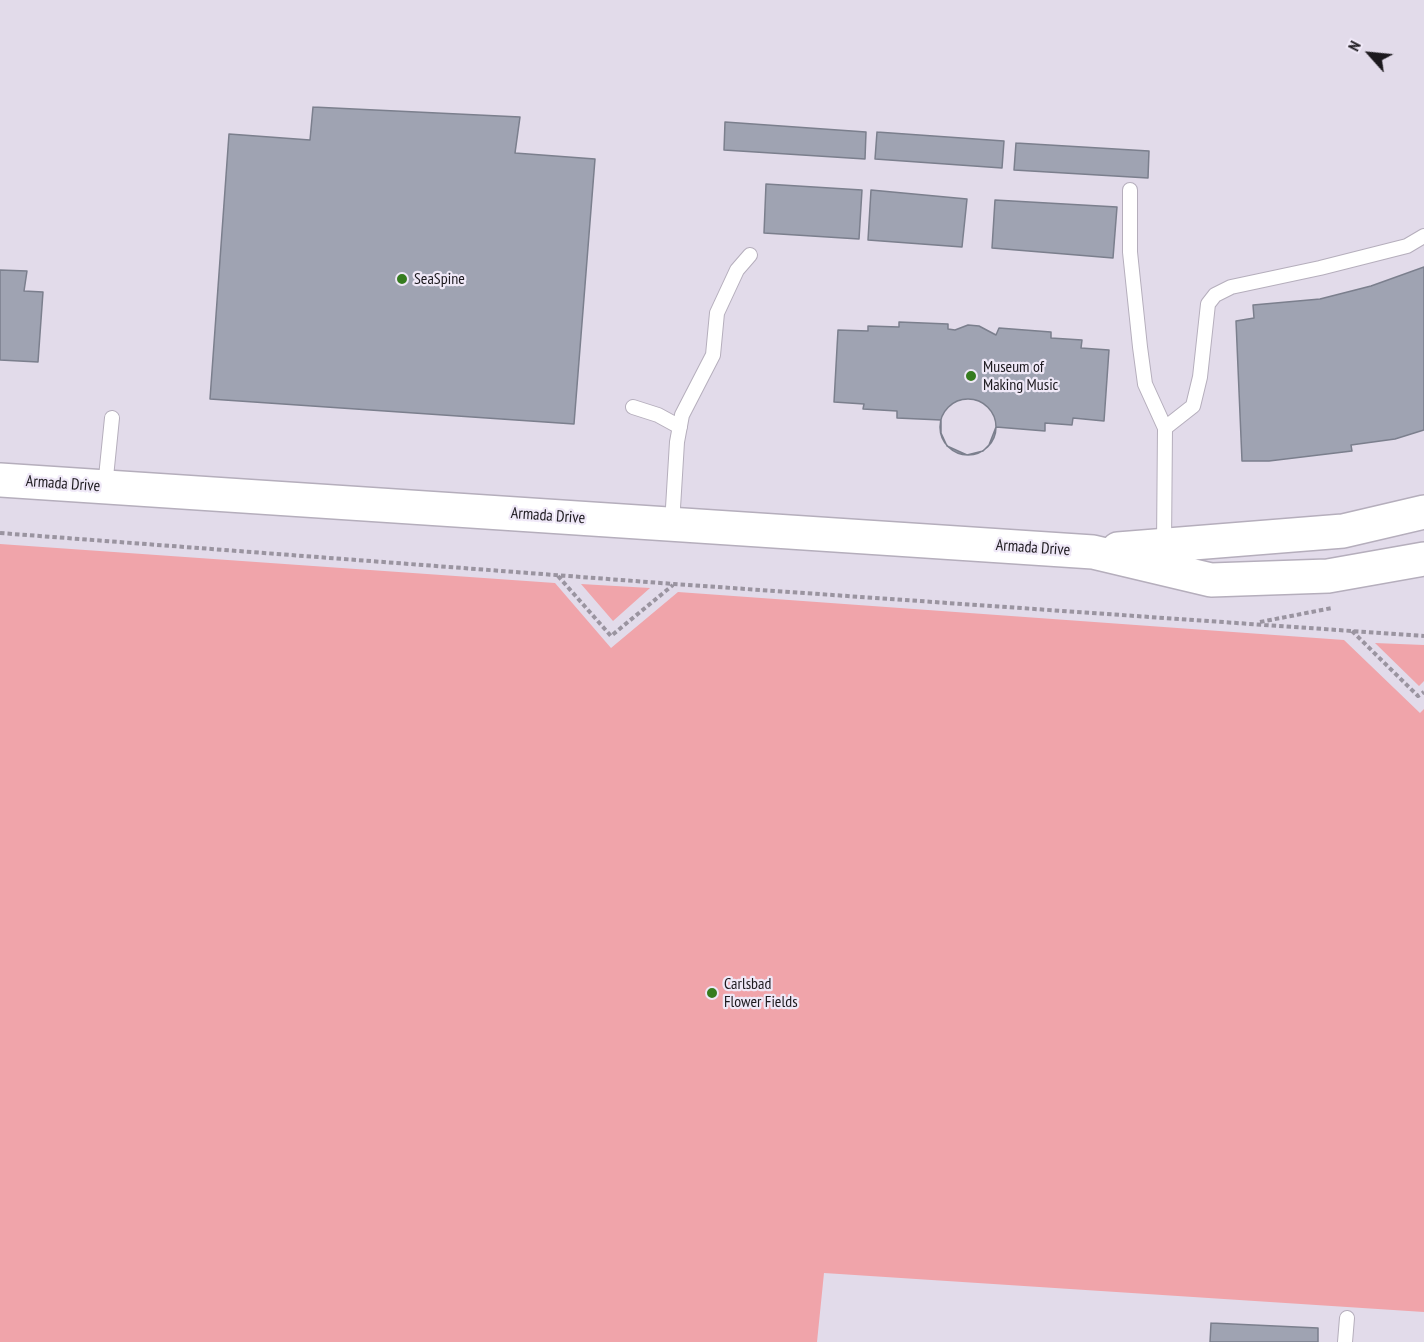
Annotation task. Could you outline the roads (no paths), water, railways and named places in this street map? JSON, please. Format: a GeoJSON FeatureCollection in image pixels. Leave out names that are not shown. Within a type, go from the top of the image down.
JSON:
{"type":"FeatureCollection","features":[{"type":"Feature","properties":{"kind":"main road","name":"Armada Drive"},"geometry":{"type":"LineString","coordinates":[[1,480],[1093,552],[1211,580],[1328,576],[1424,559]]}},
{"type":"Feature","properties":{"kind":"main road","name":"Armada Drive"},"geometry":{"type":"LineString","coordinates":[[1093,552],[1164,544],[1343,531],[1424,513]]}},
{"type":"Feature","properties":{"kind":"lane"},"geometry":{"type":"LineString","coordinates":[[1130,190],[1130,252],[1145,384],[1165,428],[1164,544]]}},
{"type":"Feature","properties":{"kind":"lane"},"geometry":{"type":"LineString","coordinates":[[1165,428],[1192,406],[1200,377],[1208,304],[1215,295],[1231,286],[1320,268],[1407,246],[1424,236]]}},
{"type":"Feature","properties":{"kind":"lane"},"geometry":{"type":"LineString","coordinates":[[672,524],[682,415],[713,355],[717,313],[737,270],[750,255]]}},
{"type":"Feature","properties":{"kind":"lane"},"geometry":{"type":"LineString","coordinates":[[633,407],[658,415],[680,427]]}},
{"type":"Feature","properties":{"kind":"lane"},"geometry":{"type":"LineString","coordinates":[[105,487],[112,418]]}},
{"type":"Feature","properties":{"kind":"lane"},"geometry":{"type":"LineString","coordinates":[[1345,1342],[1347,1318]]}},
{"type":"Feature","properties":{"kind":"place","name":"SeaSpine"},"geometry":{"type":"Point","coordinates":[402,279]}},
{"type":"Feature","properties":{"kind":"place","name":"Museum of Making Music"},"geometry":{"type":"Point","coordinates":[971,376]}},
{"type":"Feature","properties":{"kind":"place","name":"Carlsbad Flower Fields"},"geometry":{"type":"Point","coordinates":[712,993]}}]}
